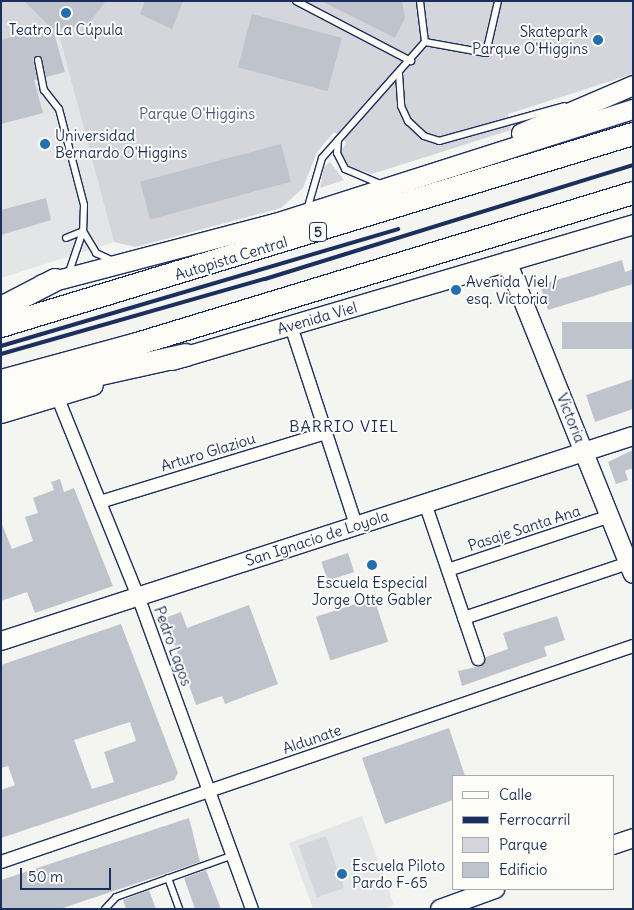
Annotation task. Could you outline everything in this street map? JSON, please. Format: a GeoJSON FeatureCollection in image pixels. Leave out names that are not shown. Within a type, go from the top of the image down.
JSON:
{"type":"FeatureCollection","features":[{"type":"Feature","properties":{"kind":"highway","name":"Autopista Central"},"geometry":{"type":"LineString","coordinates":[[1,326],[633,134]]}},
{"type":"Feature","properties":{"kind":"highway"},"geometry":{"type":"LineString","coordinates":[[1,381],[166,335],[633,193]]}},
{"type":"Feature","properties":{"kind":"highway"},"geometry":{"type":"LineString","coordinates":[[1,308],[60,279]]}},
{"type":"Feature","properties":{"kind":"highway"},"geometry":{"type":"LineString","coordinates":[[1,396],[186,355]]}},
{"type":"Feature","properties":{"kind":"main road"},"geometry":{"type":"LineString","coordinates":[[464,162],[629,86]]}},
{"type":"Feature","properties":{"kind":"main road"},"geometry":{"type":"LineString","coordinates":[[1,296],[307,213],[633,110]]}},
{"type":"Feature","properties":{"kind":"main road","name":"Avenida Viel"},"geometry":{"type":"LineString","coordinates":[[1,412],[186,355],[291,326],[633,224]]}},
{"type":"Feature","properties":{"kind":"street","name":"Victoria"},"geometry":{"type":"LineString","coordinates":[[507,261],[631,569]]}},
{"type":"Feature","properties":{"kind":"street"},"geometry":{"type":"LineString","coordinates":[[291,326],[356,526]]}},
{"type":"Feature","properties":{"kind":"street","name":"Pedro Lagos"},"geometry":{"type":"LineString","coordinates":[[57,396],[138,596],[252,909]]}},
{"type":"Feature","properties":{"kind":"street","name":"Arturo Glaziou"},"geometry":{"type":"LineString","coordinates":[[100,502],[326,432]]}},
{"type":"Feature","properties":{"kind":"street","name":"San Ignacio de Loyola"},"geometry":{"type":"LineString","coordinates":[[1,641],[633,436]]}},
{"type":"Feature","properties":{"kind":"street"},"geometry":{"type":"LineString","coordinates":[[425,503],[478,658]]}},
{"type":"Feature","properties":{"kind":"street","name":"Pasaje Santa Ana"},"geometry":{"type":"LineString","coordinates":[[448,570],[610,516]]}},
{"type":"Feature","properties":{"kind":"street"},"geometry":{"type":"LineString","coordinates":[[464,618],[631,569]]}},
{"type":"Feature","properties":{"kind":"street","name":"Aldunate"},"geometry":{"type":"LineString","coordinates":[[1,862],[633,646]]}},
{"type":"Feature","properties":{"kind":"street"},"geometry":{"type":"LineString","coordinates":[[614,845],[633,838]]}},
{"type":"Feature","properties":{"kind":"street"},"geometry":{"type":"LineString","coordinates":[[440,909],[492,890]]}},
{"type":"Feature","properties":{"kind":"lane"},"geometry":{"type":"LineString","coordinates":[[296,1],[411,61]]}},
{"type":"Feature","properties":{"kind":"lane"},"geometry":{"type":"LineString","coordinates":[[307,213],[316,169],[338,140],[411,61],[425,42],[420,1]]}},
{"type":"Feature","properties":{"kind":"lane"},"geometry":{"type":"LineString","coordinates":[[425,42],[486,53],[498,1]]}},
{"type":"Feature","properties":{"kind":"lane"},"geometry":{"type":"LineString","coordinates":[[38,60],[44,90],[59,109],[82,193],[83,231],[60,279]]}},
{"type":"Feature","properties":{"kind":"lane"},"geometry":{"type":"LineString","coordinates":[[399,74],[400,106],[408,121],[424,136],[439,141],[629,86]]}},
{"type":"Feature","properties":{"kind":"lane"},"geometry":{"type":"LineString","coordinates":[[338,140],[337,154],[349,173],[389,186]]}},
{"type":"Feature","properties":{"kind":"lane"},"geometry":{"type":"LineString","coordinates":[[66,238],[83,231]]}},
{"type":"Feature","properties":{"kind":"lane"},"geometry":{"type":"LineString","coordinates":[[83,231],[96,254],[124,262]]}},
{"type":"Feature","properties":{"kind":"lane"},"geometry":{"type":"LineString","coordinates":[[105,909],[116,898],[233,855]]}},
{"type":"Feature","properties":{"kind":"lane"},"geometry":{"type":"LineString","coordinates":[[168,878],[179,909]]}},
{"type":"Feature","properties":{"kind":"shaded area","name":"Universidad Bernardo O'Higgins"},"geometry":{"type":"Polygon","coordinates":[[[43,28],[60,39],[114,242],[1,278],[1,40],[43,28]]]}},
{"type":"Feature","properties":{"kind":"shaded area","name":"Escuela Piloto Pardo F-65"},"geometry":{"type":"Polygon","coordinates":[[[362,816],[394,905],[383,909],[313,909],[289,843],[362,816]]]}},
{"type":"Feature","properties":{"kind":"green space","name":"Parque O'Higgins"},"geometry":{"type":"Polygon","coordinates":[[[1,1],[633,1],[633,74],[508,114],[511,130],[372,174],[349,167],[341,152],[346,142],[334,132],[317,152],[303,188],[281,208],[136,247],[114,242],[60,39],[43,28],[1,40],[1,1]]]}},
{"type":"Feature","properties":{"kind":"green space"},"geometry":{"type":"Polygon","coordinates":[[[330,162],[344,180],[320,188],[324,167],[330,162]]]}},
{"type":"Feature","properties":{"kind":"green space"},"geometry":{"type":"Polygon","coordinates":[[[326,836],[344,888],[316,897],[299,845],[326,836]]]}},
{"type":"Feature","properties":{"kind":"building"},"geometry":{"type":"Polygon","coordinates":[[[24,1],[106,1],[90,22],[77,27],[53,29],[65,72],[46,77],[42,57],[33,58],[37,79],[34,80],[43,113],[1,124],[1,40],[49,26],[24,1]]]}},
{"type":"Feature","properties":{"kind":"building"},"geometry":{"type":"Polygon","coordinates":[[[145,1],[183,1],[172,29],[140,14],[145,1]]]}},
{"type":"Feature","properties":{"kind":"building"},"geometry":{"type":"Polygon","coordinates":[[[321,1],[402,1],[405,18],[395,38],[321,1]]]}},
{"type":"Feature","properties":{"kind":"building"},"geometry":{"type":"Polygon","coordinates":[[[252,14],[342,38],[328,91],[238,67],[252,14]]]}},
{"type":"Feature","properties":{"kind":"building"},"geometry":{"type":"Polygon","coordinates":[[[281,144],[291,182],[150,219],[140,182],[281,144]]]}},
{"type":"Feature","properties":{"kind":"building"},"geometry":{"type":"Polygon","coordinates":[[[46,198],[51,220],[1,235],[1,210],[46,198]]]}},
{"type":"Feature","properties":{"kind":"building"},"geometry":{"type":"Polygon","coordinates":[[[622,260],[625,272],[633,269],[633,284],[548,310],[540,285],[622,260]]]}},
{"type":"Feature","properties":{"kind":"building"},"geometry":{"type":"Polygon","coordinates":[[[562,322],[633,322],[633,349],[562,349],[562,322]]]}},
{"type":"Feature","properties":{"kind":"building"},"geometry":{"type":"Polygon","coordinates":[[[633,379],[633,409],[595,422],[586,395],[633,379]]]}},
{"type":"Feature","properties":{"kind":"building"},"geometry":{"type":"Polygon","coordinates":[[[633,450],[633,468],[625,471],[628,480],[616,484],[608,462],[633,450]]]}},
{"type":"Feature","properties":{"kind":"building"},"geometry":{"type":"Polygon","coordinates":[[[60,479],[64,492],[74,488],[113,586],[35,613],[27,592],[1,601],[1,522],[12,549],[33,541],[25,517],[38,513],[33,498],[54,490],[51,482],[60,479]]]}},
{"type":"Feature","properties":{"kind":"building"},"geometry":{"type":"Polygon","coordinates":[[[348,553],[354,572],[328,581],[321,562],[348,553]]]}},
{"type":"Feature","properties":{"kind":"building"},"geometry":{"type":"Polygon","coordinates":[[[374,598],[388,642],[330,661],[316,617],[374,598]]]}},
{"type":"Feature","properties":{"kind":"building"},"geometry":{"type":"Polygon","coordinates":[[[249,605],[278,684],[225,704],[222,696],[196,705],[165,618],[181,612],[187,628],[249,605]]]}},
{"type":"Feature","properties":{"kind":"building"},"geometry":{"type":"Polygon","coordinates":[[[557,616],[565,640],[544,647],[547,656],[462,686],[458,671],[481,666],[486,657],[508,649],[503,633],[557,616]]]}},
{"type":"Feature","properties":{"kind":"building"},"geometry":{"type":"Polygon","coordinates":[[[121,624],[178,773],[174,780],[1,838],[1,790],[15,785],[8,766],[1,768],[1,665],[121,624]],[[130,722],[74,740],[92,789],[114,782],[104,752],[136,741],[130,722]]]}},
{"type":"Feature","properties":{"kind":"building"},"geometry":{"type":"Polygon","coordinates":[[[449,728],[465,775],[452,775],[452,800],[385,824],[362,758],[449,728]]]}},
{"type":"Feature","properties":{"kind":"building"},"geometry":{"type":"Polygon","coordinates":[[[189,818],[200,862],[60,909],[1,909],[1,880],[189,818]]]}},
{"type":"Feature","properties":{"kind":"building"},"geometry":{"type":"Polygon","coordinates":[[[206,870],[221,909],[195,909],[184,878],[206,870]]]}},
{"type":"Feature","properties":{"kind":"building"},"geometry":{"type":"Polygon","coordinates":[[[149,890],[156,909],[126,909],[123,900],[149,890]]]}},
{"type":"Feature","properties":{"kind":"railway"},"geometry":{"type":"LineString","coordinates":[[1,354],[265,279],[633,165]]}},
{"type":"Feature","properties":{"kind":"railway"},"geometry":{"type":"LineString","coordinates":[[1,346],[398,229]]}},
{"type":"Feature","properties":{"kind":"place","name":"Teatro La Cúpula"},"geometry":{"type":"Point","coordinates":[66,13]}},
{"type":"Feature","properties":{"kind":"place","name":"Skatepark Parque O'Higgins"},"geometry":{"type":"Point","coordinates":[598,40]}},
{"type":"Feature","properties":{"kind":"place","name":"Universidad Bernardo O'Higgins"},"geometry":{"type":"Point","coordinates":[45,144]}},
{"type":"Feature","properties":{"kind":"place","name":"Avenida Viel / esq. Victoria"},"geometry":{"type":"Point","coordinates":[456,290]}},
{"type":"Feature","properties":{"kind":"place","name":"Escuela Especial Jorge Otte Gabler"},"geometry":{"type":"Point","coordinates":[372,565]}},
{"type":"Feature","properties":{"kind":"place","name":"Escuela Piloto Pardo F-65"},"geometry":{"type":"Point","coordinates":[342,874]}},
{"type":"Feature","properties":{"kind":"district","name":"BARRIO VIEL"},"geometry":{"type":"Point","coordinates":[344,426]}}]}
